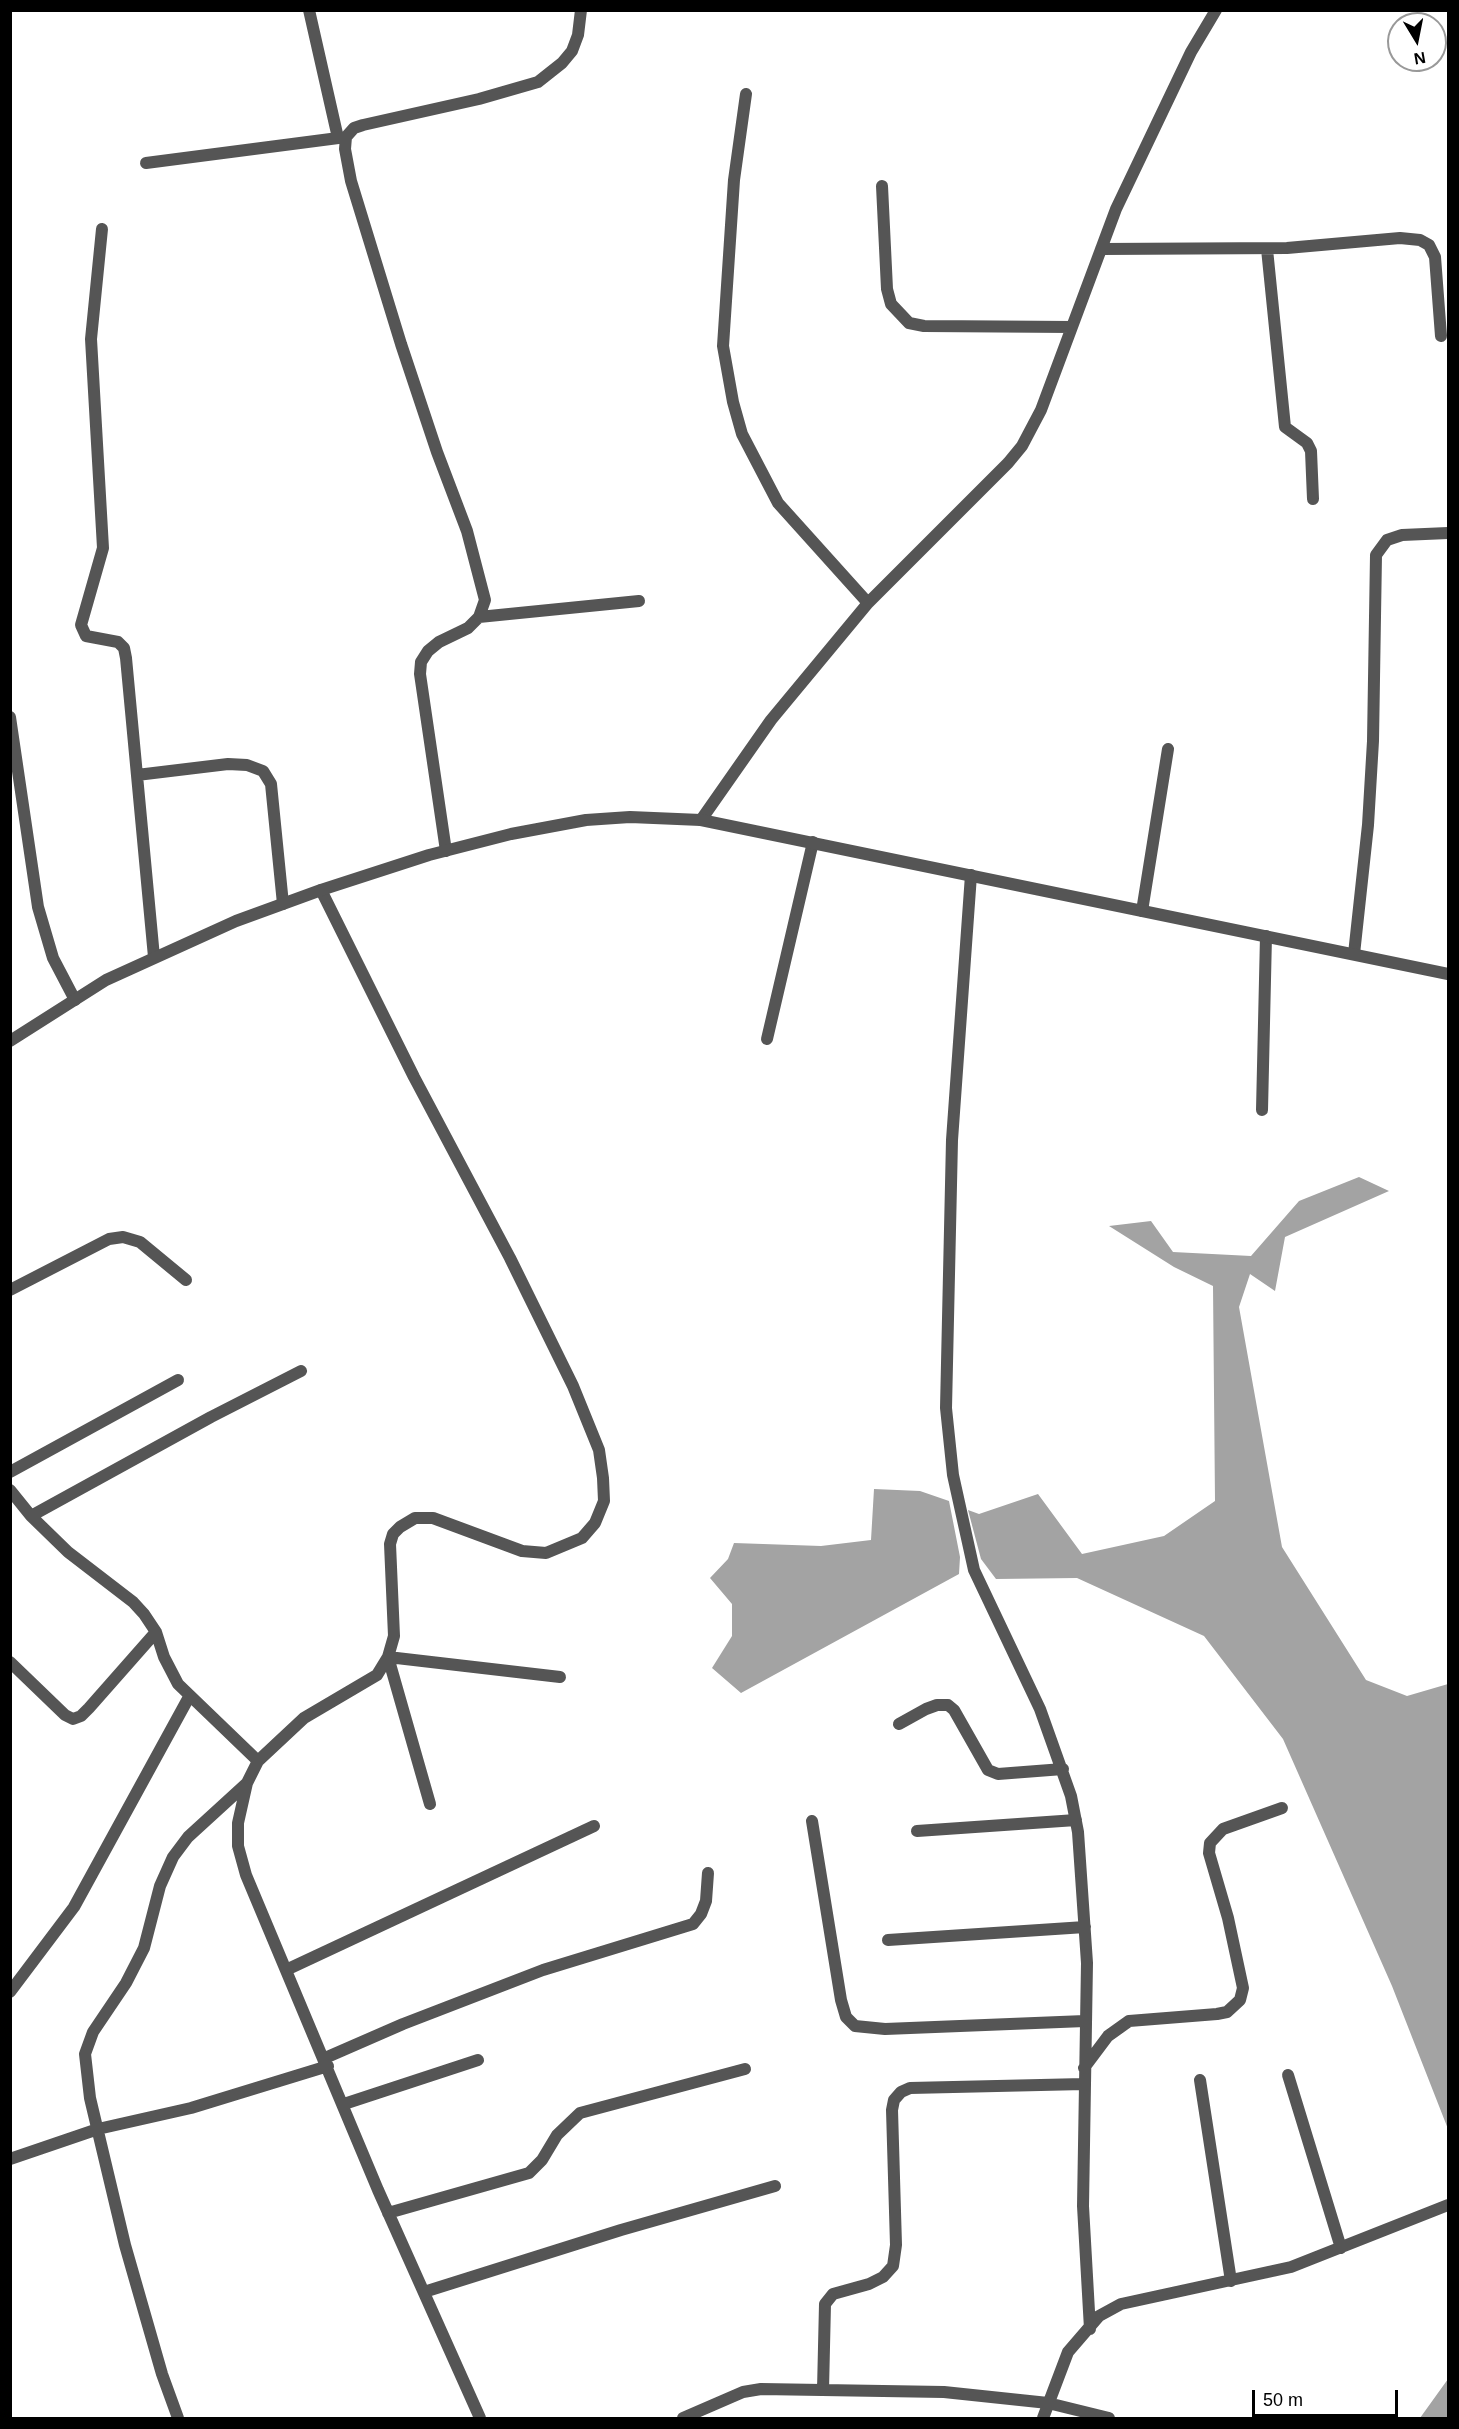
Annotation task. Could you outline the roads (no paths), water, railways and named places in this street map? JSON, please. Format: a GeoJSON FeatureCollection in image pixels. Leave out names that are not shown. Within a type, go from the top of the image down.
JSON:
{"type":"FeatureCollection","features":[{"type":"Feature","properties":{"kind":"street"},"geometry":{"type":"LineString","coordinates":[[309,10],[345,149],[351,181],[401,344],[482,579],[485,600],[479,617],[468,628],[428,651],[421,662],[420,674],[446,851]]}},
{"type":"Feature","properties":{"kind":"street"},"geometry":{"type":"LineString","coordinates":[[146,162],[342,138],[354,128],[363,125],[479,99],[538,82],[562,63],[572,51],[578,35],[581,10]]}},
{"type":"Feature","properties":{"kind":"street"},"geometry":{"type":"LineString","coordinates":[[701,820],[771,720],[867,603],[1008,463],[1022,446],[1041,410],[1116,209],[1191,51],[1216,10]]}},
{"type":"Feature","properties":{"kind":"street"},"geometry":{"type":"LineString","coordinates":[[746,94],[734,180],[723,346],[733,402],[742,434],[778,502],[867,603]]}},
{"type":"Feature","properties":{"kind":"street"},"geometry":{"type":"LineString","coordinates":[[882,186],[887,289],[891,304],[909,323],[924,326],[1072,327]]}},
{"type":"Feature","properties":{"kind":"street"},"geometry":{"type":"LineString","coordinates":[[102,229],[91,339],[103,548],[81,625],[86,636],[110,639],[124,648],[154,957]]}},
{"type":"Feature","properties":{"kind":"street"},"geometry":{"type":"LineString","coordinates":[[1101,249],[1268,249],[1400,238],[1420,240],[1429,245],[1435,257],[1441,336]]}},
{"type":"Feature","properties":{"kind":"street"},"geometry":{"type":"LineString","coordinates":[[1268,249],[1285,427],[1307,443],[1311,450],[1313,499]]}},
{"type":"Feature","properties":{"kind":"street"},"geometry":{"type":"LineString","coordinates":[[1353,954],[1368,825],[1373,741],[1376,555],[1387,540],[1402,535],[1449,533]]}},
{"type":"Feature","properties":{"kind":"street"},"geometry":{"type":"LineString","coordinates":[[479,617],[639,601]]}},
{"type":"Feature","properties":{"kind":"street"},"geometry":{"type":"LineString","coordinates":[[10,717],[38,907],[53,958],[75,1000]]}},
{"type":"Feature","properties":{"kind":"street"},"geometry":{"type":"LineString","coordinates":[[1142,911],[1168,749]]}},
{"type":"Feature","properties":{"kind":"street"},"geometry":{"type":"LineString","coordinates":[[137,774],[228,764],[247,765],[263,771],[271,784],[283,904]]}},
{"type":"Feature","properties":{"kind":"street"},"geometry":{"type":"LineString","coordinates":[[10,1041],[106,980],[154,957],[321,890],[446,851],[511,834],[586,820],[630,817],[701,820],[1449,974]]}},
{"type":"Feature","properties":{"kind":"street"},"geometry":{"type":"LineString","coordinates":[[766,1039],[813,843]]}},
{"type":"Feature","properties":{"kind":"street"},"geometry":{"type":"LineString","coordinates":[[971,875],[952,1140],[945,1365],[949,1441],[960,1513],[974,1570],[1040,1709],[1063,1769],[1076,1820],[1088,1963],[1084,2068],[1083,2240],[1090,2328]]}},
{"type":"Feature","properties":{"kind":"street"},"geometry":{"type":"LineString","coordinates":[[321,890],[414,1077],[510,1258],[573,1386],[599,1450],[603,1478],[604,1501],[596,1523],[582,1538],[546,1553],[522,1551],[433,1518],[415,1518],[400,1527],[393,1534],[390,1544],[394,1636],[388,1657],[377,1675],[304,1718],[258,1761],[247,1783],[238,1823],[238,1846],[246,1875],[388,2213],[480,2418]]}},
{"type":"Feature","properties":{"kind":"street"},"geometry":{"type":"LineString","coordinates":[[1262,1110],[1266,936]]}},
{"type":"Feature","properties":{"kind":"street"},"geometry":{"type":"LineString","coordinates":[[10,1290],[102,1242],[123,1237],[140,1242],[186,1280]]}},
{"type":"Feature","properties":{"kind":"street"},"geometry":{"type":"LineString","coordinates":[[31,1516],[211,1417],[301,1371]]}},
{"type":"Feature","properties":{"kind":"street"},"geometry":{"type":"LineString","coordinates":[[10,1472],[178,1380]]}},
{"type":"Feature","properties":{"kind":"street"},"geometry":{"type":"LineString","coordinates":[[10,1490],[31,1516],[68,1552],[133,1602],[156,1632],[170,1671],[189,1697],[258,1761]]}},
{"type":"Feature","properties":{"kind":"street"},"geometry":{"type":"LineString","coordinates":[[10,1662],[65,1715],[73,1719],[81,1716],[89,1708],[156,1632]]}},
{"type":"Feature","properties":{"kind":"street"},"geometry":{"type":"LineString","coordinates":[[388,1657],[560,1677]]}},
{"type":"Feature","properties":{"kind":"street"},"geometry":{"type":"LineString","coordinates":[[388,1657],[430,1804]]}},
{"type":"Feature","properties":{"kind":"street"},"geometry":{"type":"LineString","coordinates":[[10,1992],[74,1907],[189,1697]]}},
{"type":"Feature","properties":{"kind":"street"},"geometry":{"type":"LineString","coordinates":[[898,1724],[926,1709],[937,1705],[948,1705],[954,1710],[988,1770],[998,1774],[1063,1769]]}},
{"type":"Feature","properties":{"kind":"street"},"geometry":{"type":"LineString","coordinates":[[178,2418],[162,2374],[124,2245],[87,2074],[87,2045],[98,2023],[126,1983],[144,1948],[160,1886],[173,1857],[189,1837],[247,1783]]}},
{"type":"Feature","properties":{"kind":"street"},"geometry":{"type":"LineString","coordinates":[[1084,2068],[1108,2036],[1129,2021],[1216,2014],[1227,2012],[1240,2001],[1243,1988],[1228,1918],[1209,1853],[1210,1843],[1223,1829],[1282,1808]]}},
{"type":"Feature","properties":{"kind":"street"},"geometry":{"type":"LineString","coordinates":[[917,1831],[1076,1820]]}},
{"type":"Feature","properties":{"kind":"street"},"geometry":{"type":"LineString","coordinates":[[812,1821],[841,2000],[846,2017],[855,2026],[885,2028],[1085,2021]]}},
{"type":"Feature","properties":{"kind":"street"},"geometry":{"type":"LineString","coordinates":[[286,1970],[594,1826]]}},
{"type":"Feature","properties":{"kind":"street"},"geometry":{"type":"LineString","coordinates":[[10,2159],[98,2129],[191,2108],[326,2062],[402,2024],[532,1974],[693,1924],[701,1914],[706,1901],[708,1873]]}},
{"type":"Feature","properties":{"kind":"street"},"geometry":{"type":"LineString","coordinates":[[888,1940],[1085,1927]]}},
{"type":"Feature","properties":{"kind":"street"},"geometry":{"type":"LineString","coordinates":[[344,2104],[478,2060]]}},
{"type":"Feature","properties":{"kind":"street"},"geometry":{"type":"LineString","coordinates":[[388,2213],[529,2173],[542,2160],[557,2135],[580,2113],[746,2069]]}},
{"type":"Feature","properties":{"kind":"street"},"geometry":{"type":"LineString","coordinates":[[1288,2075],[1341,2248]]}},
{"type":"Feature","properties":{"kind":"street"},"geometry":{"type":"LineString","coordinates":[[1200,2080],[1231,2281]]}},
{"type":"Feature","properties":{"kind":"street"},"geometry":{"type":"LineString","coordinates":[[823,2390],[825,2304],[832,2294],[869,2284],[883,2277],[893,2266],[896,2245],[892,2110],[894,2100],[901,2092],[910,2088],[1084,2084]]}},
{"type":"Feature","properties":{"kind":"street"},"geometry":{"type":"LineString","coordinates":[[424,2292],[621,2230],[775,2186]]}},
{"type":"Feature","properties":{"kind":"street"},"geometry":{"type":"LineString","coordinates":[[1043,2418],[1068,2352],[1099,2316],[1120,2304],[1166,2292],[1231,2281],[1291,2267],[1449,2205]]}},
{"type":"Feature","properties":{"kind":"street"},"geometry":{"type":"LineString","coordinates":[[683,2418],[743,2392],[761,2389],[944,2392],[1048,2403],[1109,2418]]}}]}
